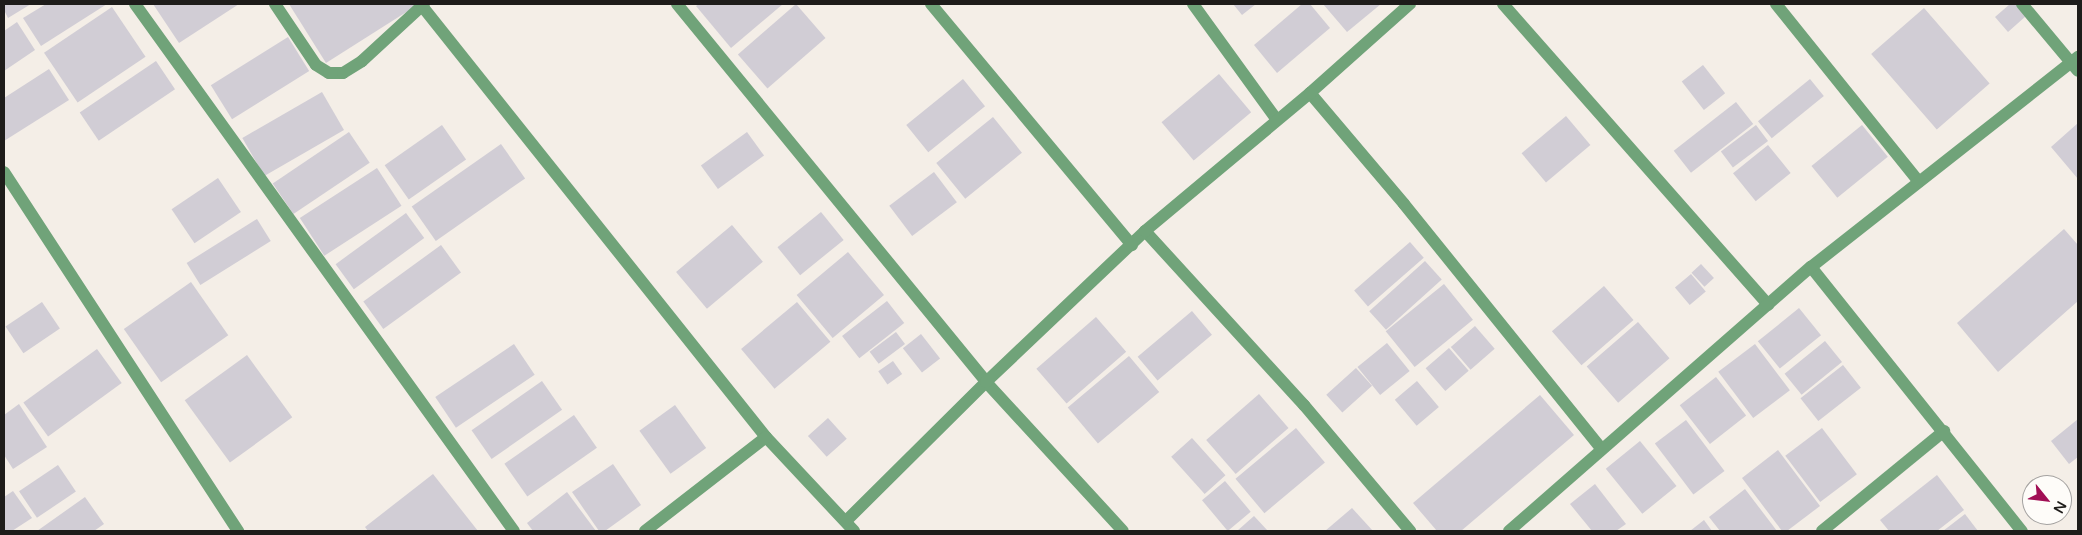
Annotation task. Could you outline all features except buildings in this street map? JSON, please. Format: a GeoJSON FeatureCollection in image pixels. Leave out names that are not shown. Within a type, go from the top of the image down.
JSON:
{"type":"FeatureCollection","features":[{"type":"Feature","properties":{"kind":"street"},"geometry":{"type":"LineString","coordinates":[[135,4],[514,531]]}},
{"type":"Feature","properties":{"kind":"street"},"geometry":{"type":"LineString","coordinates":[[275,4],[316,65],[329,73],[343,73],[362,60],[423,5],[766,437],[850,526],[986,382],[1132,244],[1310,93],[1410,4]]}},
{"type":"Feature","properties":{"kind":"street"},"geometry":{"type":"LineString","coordinates":[[676,4],[986,382],[1123,531]]}},
{"type":"Feature","properties":{"kind":"street"},"geometry":{"type":"LineString","coordinates":[[931,4],[1132,244]]}},
{"type":"Feature","properties":{"kind":"street"},"geometry":{"type":"LineString","coordinates":[[1193,4],[1277,120]]}},
{"type":"Feature","properties":{"kind":"street"},"geometry":{"type":"LineString","coordinates":[[1503,4],[1768,305]]}},
{"type":"Feature","properties":{"kind":"street"},"geometry":{"type":"LineString","coordinates":[[1776,4],[1919,182]]}},
{"type":"Feature","properties":{"kind":"street"},"geometry":{"type":"LineString","coordinates":[[1509,531],[1811,267],[1919,182],[2076,64],[2022,4]]}},
{"type":"Feature","properties":{"kind":"street"},"geometry":{"type":"LineString","coordinates":[[1310,93],[1404,204],[1602,449]]}},
{"type":"Feature","properties":{"kind":"street"},"geometry":{"type":"LineString","coordinates":[[4,172],[238,531]]}},
{"type":"Feature","properties":{"kind":"street"},"geometry":{"type":"LineString","coordinates":[[1145,232],[1304,405],[1410,531]]}},
{"type":"Feature","properties":{"kind":"street"},"geometry":{"type":"LineString","coordinates":[[1811,267],[1944,431],[2022,531]]}},
{"type":"Feature","properties":{"kind":"street"},"geometry":{"type":"LineString","coordinates":[[1822,531],[1944,431]]}},
{"type":"Feature","properties":{"kind":"street"},"geometry":{"type":"LineString","coordinates":[[645,531],[766,437]]}}]}
